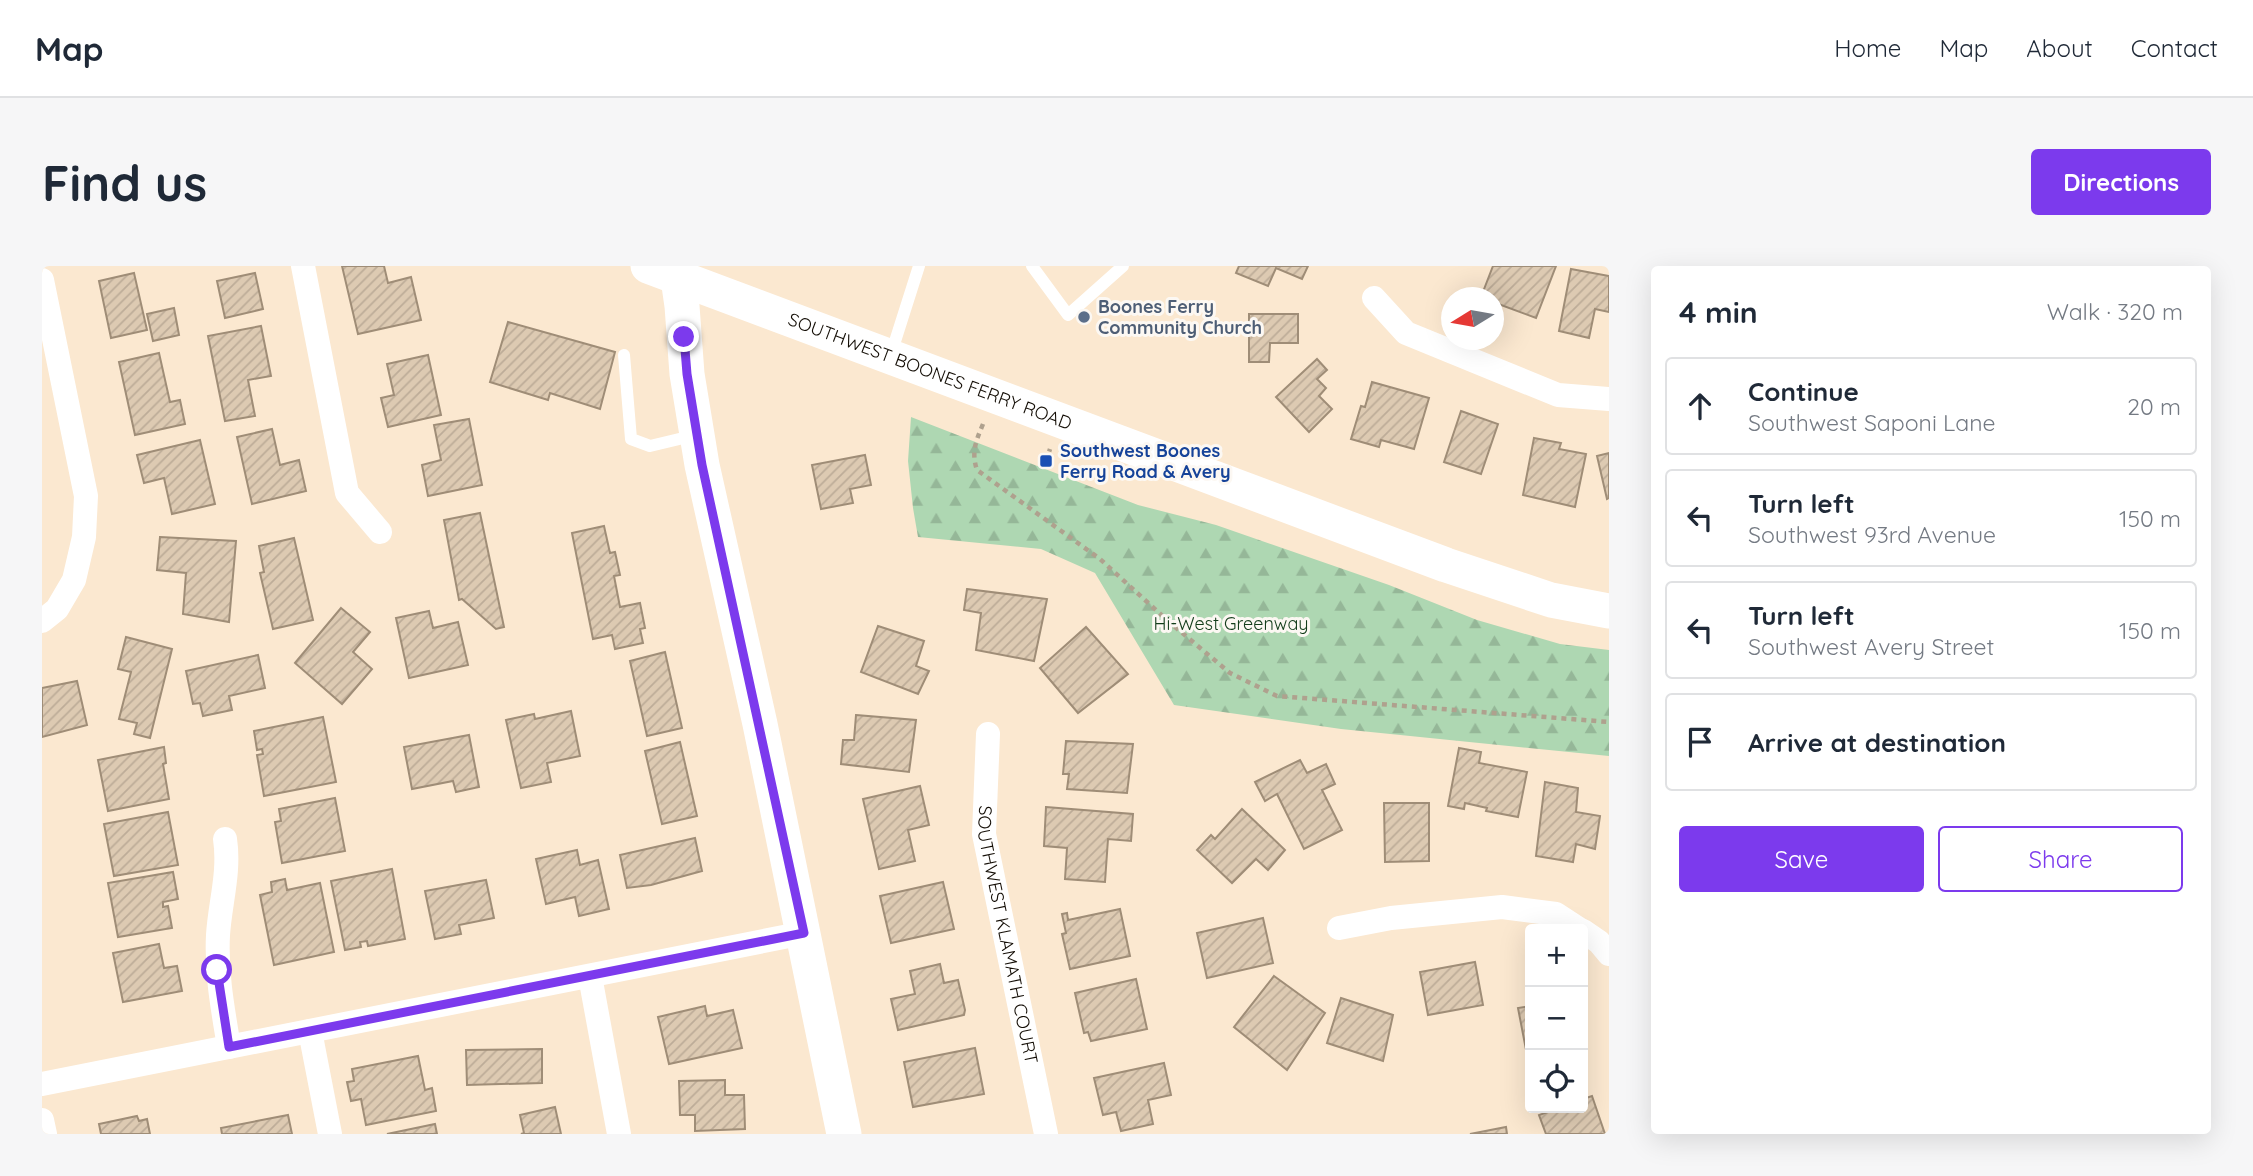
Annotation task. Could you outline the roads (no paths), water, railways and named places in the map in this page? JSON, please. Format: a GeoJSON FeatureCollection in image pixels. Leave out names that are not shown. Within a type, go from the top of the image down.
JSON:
{"type":"FeatureCollection","features":[{"type":"Feature","properties":{"kind":"main road","name":"SOUTHWEST BOONES FERRY ROAD"},"geometry":{"type":"LineString","coordinates":[[663,272],[1446,565],[1551,600],[1609,611]]}},
{"type":"Feature","properties":{"kind":"main road"},"geometry":{"type":"LineString","coordinates":[[663,272],[682,306],[687,374],[696,435],[804,933],[844,1134]]}},
{"type":"Feature","properties":{"kind":"street"},"geometry":{"type":"LineString","coordinates":[[303,266],[347,493],[380,532]]}},
{"type":"Feature","properties":{"kind":"street"},"geometry":{"type":"LineString","coordinates":[[42,280],[86,496],[85,537],[74,580],[57,608],[42,621]]}},
{"type":"Feature","properties":{"kind":"street"},"geometry":{"type":"LineString","coordinates":[[1374,298],[1406,333],[1558,395],[1609,399]]}},
{"type":"Feature","properties":{"kind":"street","name":"SOUTHWEST KLAMATH COURT"},"geometry":{"type":"LineString","coordinates":[[988,734],[984,834],[1046,1134]]}},
{"type":"Feature","properties":{"kind":"street"},"geometry":{"type":"LineString","coordinates":[[225,839],[226,888],[218,932],[217,970],[229,1047]]}},
{"type":"Feature","properties":{"kind":"street"},"geometry":{"type":"LineString","coordinates":[[1339,929],[1391,918],[1503,907],[1556,914],[1572,924]]}},
{"type":"Feature","properties":{"kind":"street"},"geometry":{"type":"LineString","coordinates":[[42,1084],[804,933]]}},
{"type":"Feature","properties":{"kind":"street"},"geometry":{"type":"LineString","coordinates":[[1588,935],[1609,954]]}},
{"type":"Feature","properties":{"kind":"street"},"geometry":{"type":"LineString","coordinates":[[590,976],[620,1134]]}},
{"type":"Feature","properties":{"kind":"street"},"geometry":{"type":"LineString","coordinates":[[310,1031],[330,1134]]}},
{"type":"Feature","properties":{"kind":"street"},"geometry":{"type":"LineString","coordinates":[[42,1119],[45,1134]]}},
{"type":"Feature","properties":{"kind":"lane"},"geometry":{"type":"LineString","coordinates":[[890,358],[919,266]]}},
{"type":"Feature","properties":{"kind":"lane"},"geometry":{"type":"LineString","coordinates":[[1032,266],[1068,314],[1123,266]]}},
{"type":"Feature","properties":{"kind":"lane"},"geometry":{"type":"LineString","coordinates":[[624,355],[631,439],[650,446],[696,435]]}},
{"type":"Feature","properties":{"kind":"place","name":"Boones Ferry Community Church"},"geometry":{"type":"Point","coordinates":[1084,317]}},
{"type":"Feature","properties":{"kind":"place","name":"Southwest Boones Ferry Road & Avery"},"geometry":{"type":"Point","coordinates":[1046,461]}},
{"type":"Feature","properties":{"kind":"park label","name":"Hi-West Greenway"},"geometry":{"type":"Point","coordinates":[1231,624]}}]}
